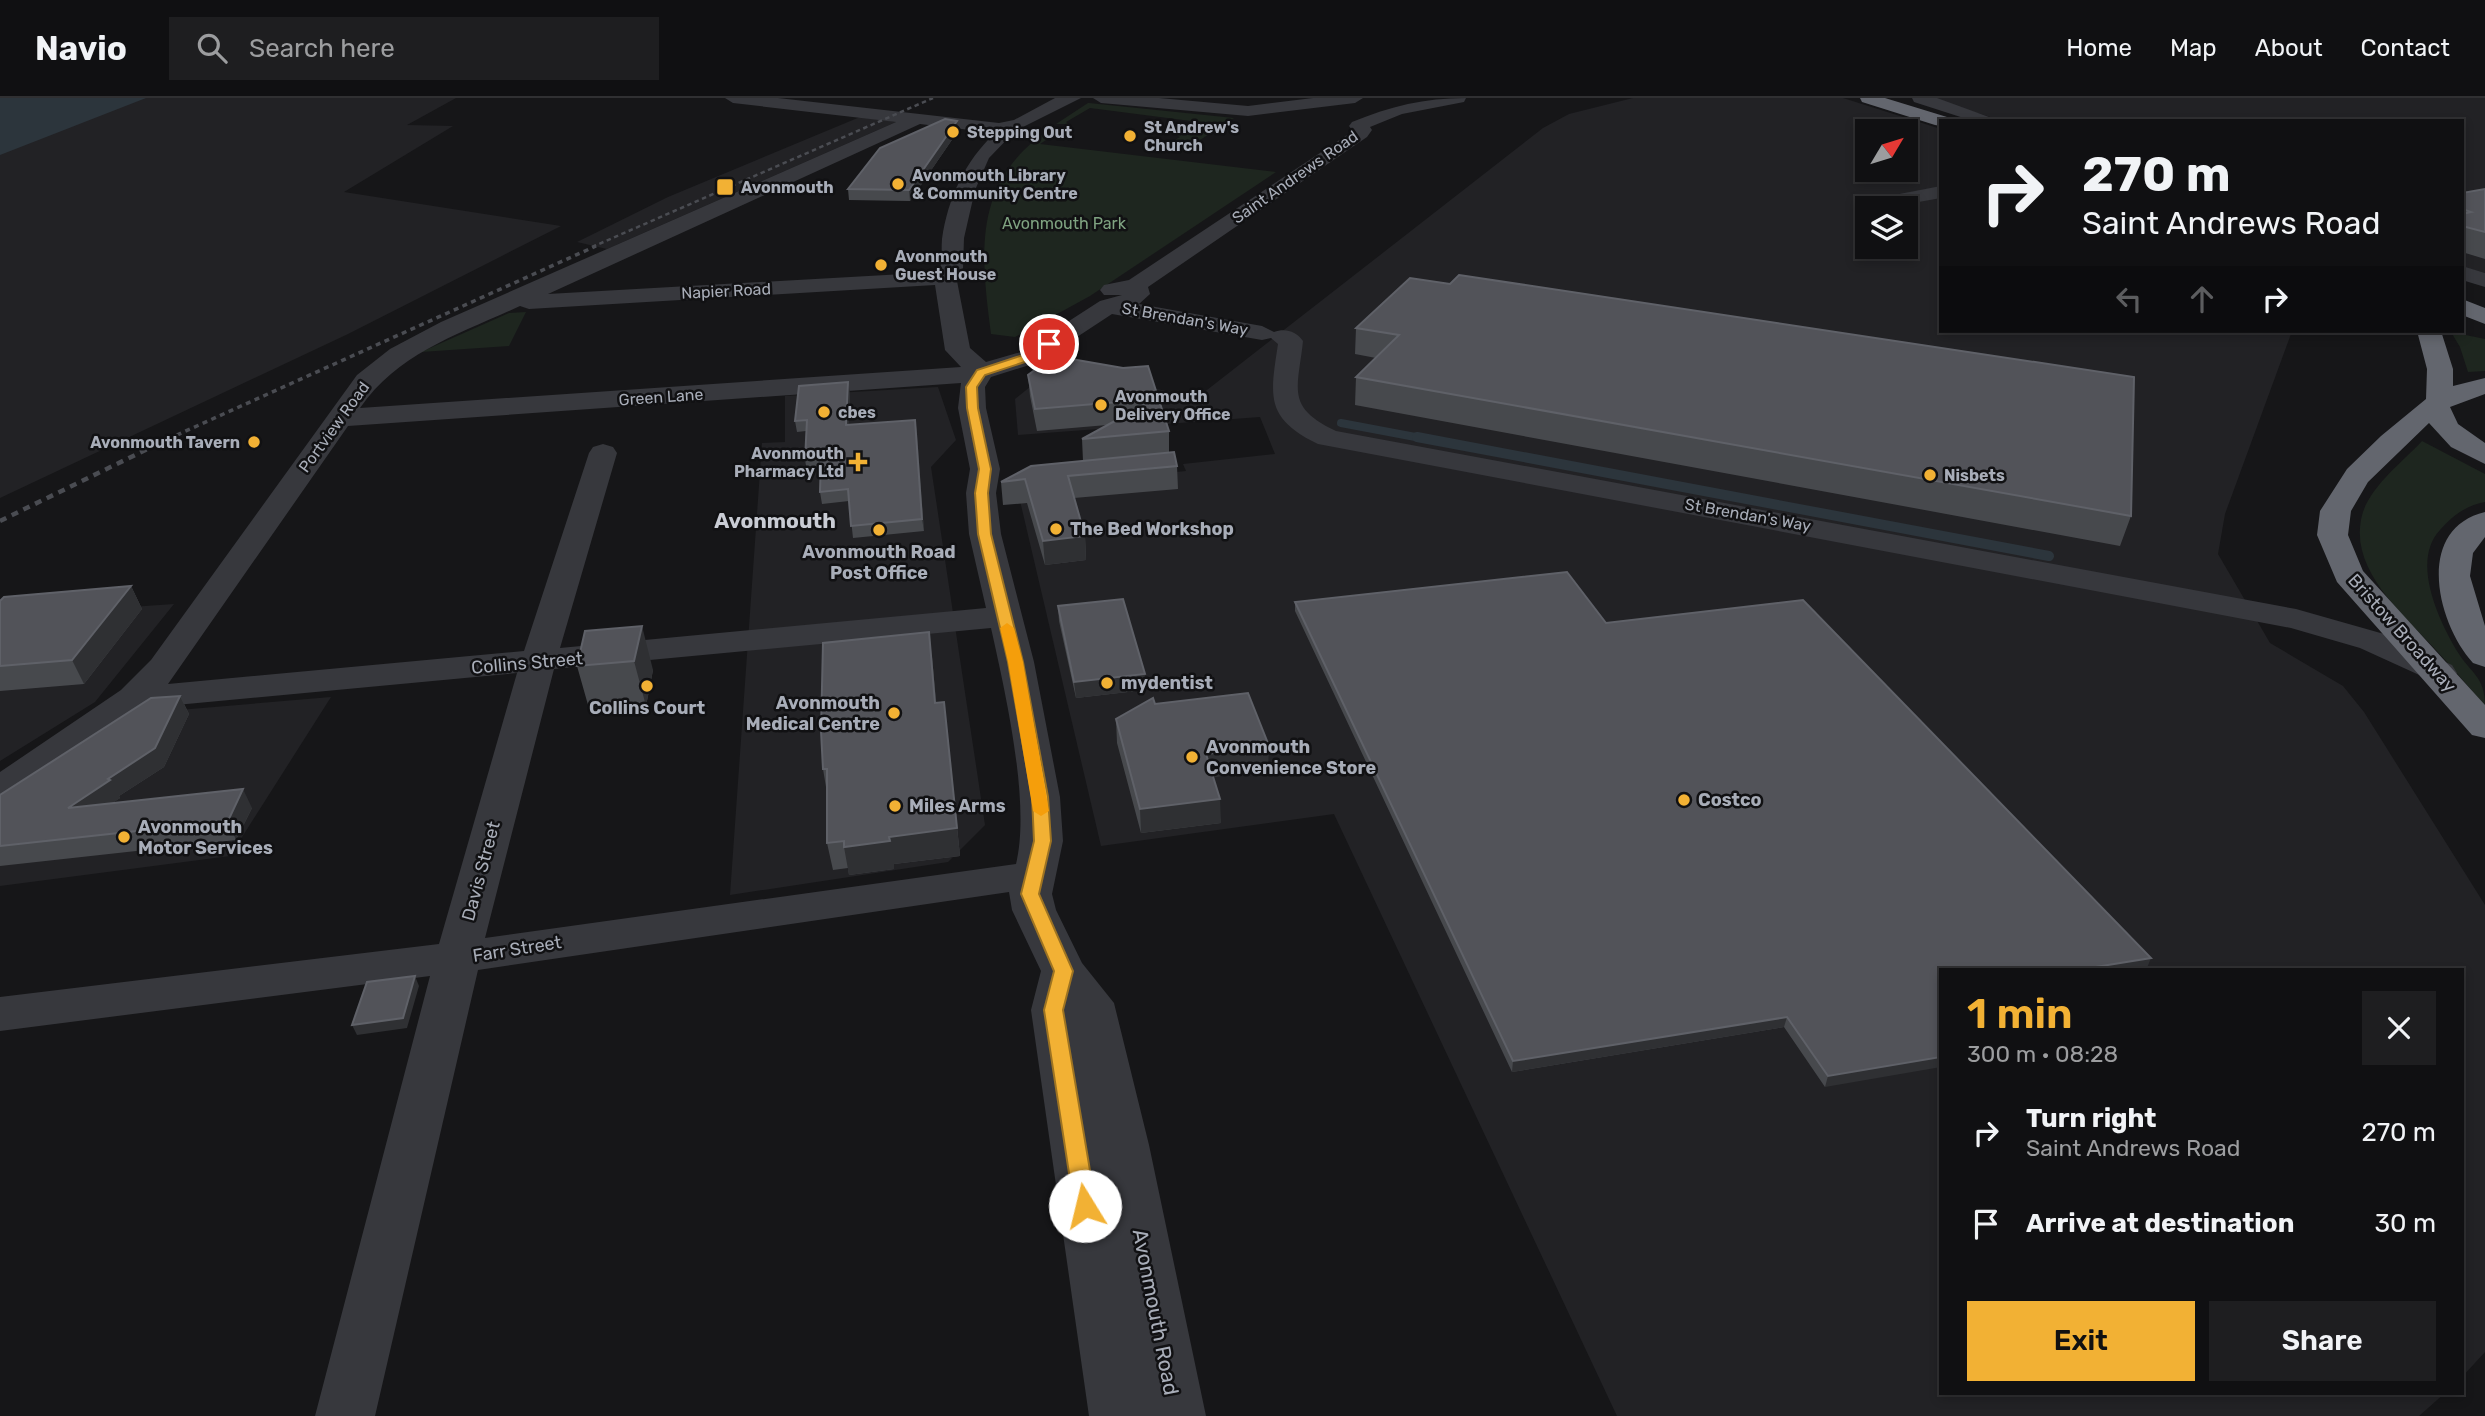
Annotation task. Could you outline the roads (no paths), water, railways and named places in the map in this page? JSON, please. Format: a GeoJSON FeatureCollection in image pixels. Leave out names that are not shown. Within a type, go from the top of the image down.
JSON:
{"type":"FeatureCollection","features":[{"type":"Feature","properties":{"kind":"highway"},"geometry":{"type":"LineString","coordinates":[[1868,98],[1939,120]]}},
{"type":"Feature","properties":{"kind":"highway"},"geometry":{"type":"LineString","coordinates":[[1895,98],[1961,119]]}},
{"type":"Feature","properties":{"kind":"highway"},"geometry":{"type":"LineString","coordinates":[[2464,307],[2485,317]]}},
{"type":"Feature","properties":{"kind":"highway"},"geometry":{"type":"LineString","coordinates":[[2430,333],[2440,369],[2439,420],[2448,432],[2485,455]]}},
{"type":"Feature","properties":{"kind":"highway"},"geometry":{"type":"LineString","coordinates":[[2438,404],[2485,386]]}},
{"type":"Feature","properties":{"kind":"highway","name":"Bristow Broadway"},"geometry":{"type":"LineString","coordinates":[[2438,404],[2364,468],[2339,504],[2332,528],[2336,549],[2348,575],[2485,727]]}},
{"type":"Feature","properties":{"kind":"highway"},"geometry":{"type":"LineString","coordinates":[[2485,521],[2469,533],[2451,567],[2457,599],[2476,647],[2485,656]]}},
{"type":"Feature","properties":{"kind":"street"},"geometry":{"type":"LineString","coordinates":[[733,98],[781,100],[1006,128],[1028,123],[1063,101],[1073,98]]}},
{"type":"Feature","properties":{"kind":"street"},"geometry":{"type":"LineString","coordinates":[[1101,98],[1227,110],[1355,98]]}},
{"type":"Feature","properties":{"kind":"street","name":"Saint Andrews Road"},"geometry":{"type":"LineString","coordinates":[[981,372],[1030,356],[1108,306],[1130,300],[1138,294],[1136,285],[1363,130],[1348,124],[1397,110],[1458,98]]}},
{"type":"Feature","properties":{"kind":"street"},"geometry":{"type":"LineString","coordinates":[[1920,98],[1985,119]]}},
{"type":"Feature","properties":{"kind":"street"},"geometry":{"type":"LineString","coordinates":[[1272,104],[1317,120]]}},
{"type":"Feature","properties":{"kind":"street","name":"Portview Road"},"geometry":{"type":"LineString","coordinates":[[0,790],[134,698],[164,668],[366,381],[395,356],[449,325],[506,304],[917,119]]}},
{"type":"Feature","properties":{"kind":"street"},"geometry":{"type":"LineString","coordinates":[[981,372],[958,350],[946,278],[952,268],[953,238],[965,190],[981,156],[1006,132],[1006,128]]}},
{"type":"Feature","properties":{"kind":"street"},"geometry":{"type":"LineString","coordinates":[[1918,196],[1939,192]]}},
{"type":"Feature","properties":{"kind":"street"},"geometry":{"type":"LineString","coordinates":[[2464,274],[2485,279]]}},
{"type":"Feature","properties":{"kind":"street","name":"Napier Road"},"geometry":{"type":"LineString","coordinates":[[506,304],[946,278]]}},
{"type":"Feature","properties":{"kind":"street"},"geometry":{"type":"LineString","coordinates":[[2464,284],[2485,286]]}},
{"type":"Feature","properties":{"kind":"street","name":"St Brendan's Way"},"geometry":{"type":"LineString","coordinates":[[1108,306],[1273,335],[1291,341],[1285,401],[1291,417],[1306,429],[1328,438],[2296,619],[2372,641],[2439,673]]}},
{"type":"Feature","properties":{"kind":"street","name":"Green Lane"},"geometry":{"type":"LineString","coordinates":[[340,418],[929,379],[981,372]]}},
{"type":"Feature","properties":{"kind":"street","name":"Avonmouth Road"},"geometry":{"type":"LineString","coordinates":[[981,372],[972,387],[972,408],[998,480],[981,493],[985,534],[1016,662],[1040,797],[1042,841],[1030,894],[1034,910],[1063,971],[1091,1003],[1123,1145],[1176,1416]]}},
{"type":"Feature","properties":{"kind":"street","name":"Davis Street"},"geometry":{"type":"LineString","coordinates":[[345,1416],[458,957],[538,663],[603,453]]}},
{"type":"Feature","properties":{"kind":"street","name":"St Brendan's Way"},"geometry":{"type":"LineString","coordinates":[[2296,619],[2345,610],[2367,598]]}},
{"type":"Feature","properties":{"kind":"street","name":"Collins Street"},"geometry":{"type":"LineString","coordinates":[[134,698],[538,663],[1004,617]]}},
{"type":"Feature","properties":{"kind":"street","name":"Farr Street"},"geometry":{"type":"LineString","coordinates":[[0,1014],[458,957],[1033,875]]}},
{"type":"Feature","properties":{"kind":"street"},"geometry":{"type":"LineString","coordinates":[[1063,971],[1054,1010],[1119,1416]]}},
{"type":"Feature","properties":{"kind":"waterway"},"geometry":{"type":"LineString","coordinates":[[1341,423],[1426,439]]}},
{"type":"Feature","properties":{"kind":"waterway"},"geometry":{"type":"LineString","coordinates":[[1417,437],[2049,556]]}},
{"type":"Feature","properties":{"kind":"railway"},"geometry":{"type":"LineString","coordinates":[[592,247],[933,98]]}},
{"type":"Feature","properties":{"kind":"railway"},"geometry":{"type":"LineString","coordinates":[[168,439],[596,246]]}},
{"type":"Feature","properties":{"kind":"railway"},"geometry":{"type":"LineString","coordinates":[[0,521],[172,437]]}},
{"type":"Feature","properties":{"kind":"place","name":"Stepping Out"},"geometry":{"type":"Point","coordinates":[953,132]}},
{"type":"Feature","properties":{"kind":"place","name":"St Andrew's Church"},"geometry":{"type":"Point","coordinates":[1130,136]}},
{"type":"Feature","properties":{"kind":"place","name":"Avonmouth Library & Community Centre"},"geometry":{"type":"Point","coordinates":[898,184]}},
{"type":"Feature","properties":{"kind":"place","name":"Avonmouth"},"geometry":{"type":"Point","coordinates":[725,187]}},
{"type":"Feature","properties":{"kind":"place","name":"Avonmouth Guest House"},"geometry":{"type":"Point","coordinates":[881,265]}},
{"type":"Feature","properties":{"kind":"place","name":"Avonmouth Delivery Office"},"geometry":{"type":"Point","coordinates":[1101,405]}},
{"type":"Feature","properties":{"kind":"place","name":"cbes"},"geometry":{"type":"Point","coordinates":[824,412]}},
{"type":"Feature","properties":{"kind":"place","name":"Avonmouth Tavern"},"geometry":{"type":"Point","coordinates":[254,442]}},
{"type":"Feature","properties":{"kind":"place","name":"Avonmouth Pharmacy Ltd"},"geometry":{"type":"Point","coordinates":[858,462]}},
{"type":"Feature","properties":{"kind":"place","name":"Nisbets"},"geometry":{"type":"Point","coordinates":[1930,475]}},
{"type":"Feature","properties":{"kind":"place","name":"The Bed Workshop"},"geometry":{"type":"Point","coordinates":[1056,529]}},
{"type":"Feature","properties":{"kind":"place","name":"Avonmouth Road Post Office"},"geometry":{"type":"Point","coordinates":[879,530]}},
{"type":"Feature","properties":{"kind":"place","name":"mydentist"},"geometry":{"type":"Point","coordinates":[1107,683]}},
{"type":"Feature","properties":{"kind":"place","name":"Collins Court"},"geometry":{"type":"Point","coordinates":[647,686]}},
{"type":"Feature","properties":{"kind":"place","name":"Avonmouth Medical Centre"},"geometry":{"type":"Point","coordinates":[894,713]}},
{"type":"Feature","properties":{"kind":"place","name":"Avonmouth Convenience Store"},"geometry":{"type":"Point","coordinates":[1192,757]}},
{"type":"Feature","properties":{"kind":"place","name":"Costco"},"geometry":{"type":"Point","coordinates":[1684,800]}},
{"type":"Feature","properties":{"kind":"place","name":"Miles Arms"},"geometry":{"type":"Point","coordinates":[895,806]}},
{"type":"Feature","properties":{"kind":"place","name":"Avonmouth Motor Services"},"geometry":{"type":"Point","coordinates":[124,837]}},
{"type":"Feature","properties":{"kind":"district","name":"Avonmouth"},"geometry":{"type":"Point","coordinates":[775,520]}},
{"type":"Feature","properties":{"kind":"park label","name":"Avonmouth Park"},"geometry":{"type":"Point","coordinates":[1064,223]}}]}
